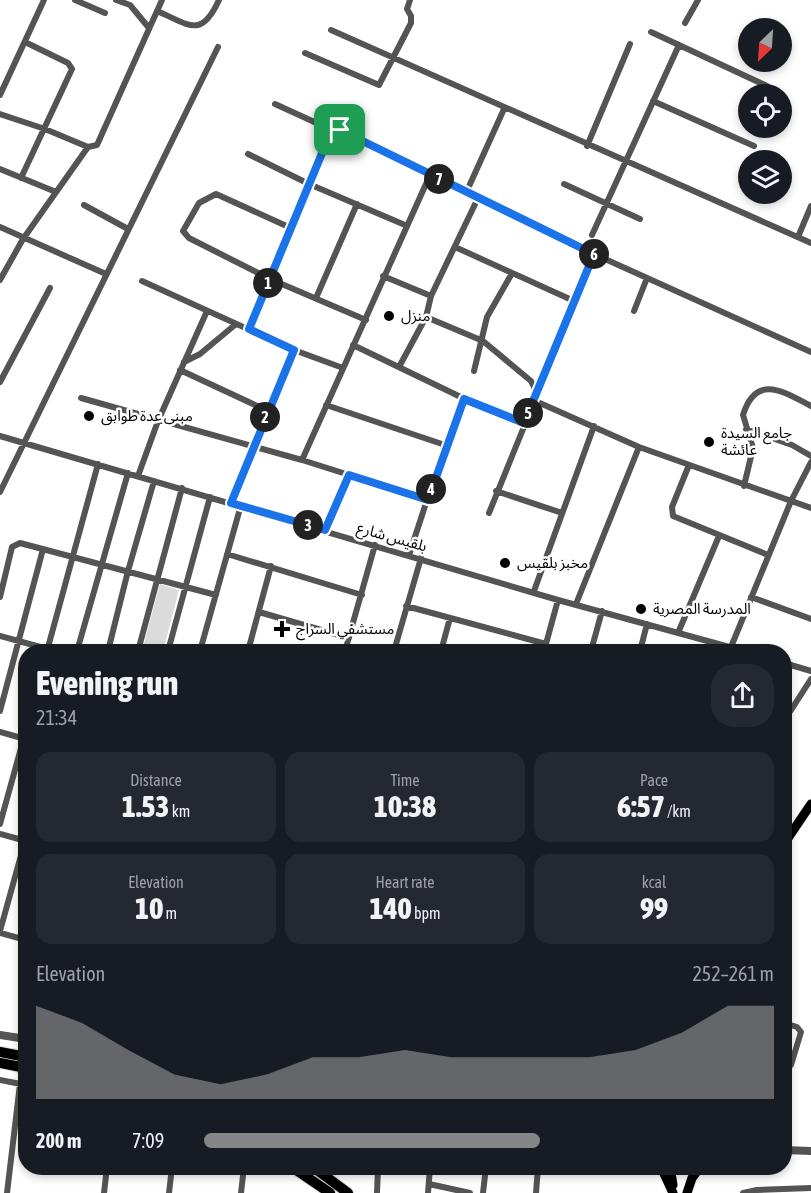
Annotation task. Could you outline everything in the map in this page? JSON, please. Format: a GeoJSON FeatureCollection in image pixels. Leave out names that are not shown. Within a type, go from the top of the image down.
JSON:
{"type":"FeatureCollection","features":[{"type":"Feature","properties":{"kind":"highway"},"geometry":{"type":"LineString","coordinates":[[0,1052],[18,1055]]}},
{"type":"Feature","properties":{"kind":"highway"},"geometry":{"type":"LineString","coordinates":[[0,1063],[18,1066]]}},
{"type":"Feature","properties":{"kind":"highway"},"geometry":{"type":"LineString","coordinates":[[304,1175],[330,1193]]}},
{"type":"Feature","properties":{"kind":"highway"},"geometry":{"type":"LineString","coordinates":[[324,1175],[348,1193]]}},
{"type":"Feature","properties":{"kind":"main road"},"geometry":{"type":"LineString","coordinates":[[792,832],[811,804]]}},
{"type":"Feature","properties":{"kind":"main road"},"geometry":{"type":"LineString","coordinates":[[666,1175],[674,1193]]}},
{"type":"Feature","properties":{"kind":"main road"},"geometry":{"type":"LineString","coordinates":[[671,1175],[674,1193]]}},
{"type":"Feature","properties":{"kind":"main road"},"geometry":{"type":"LineString","coordinates":[[687,1193],[694,1175]]}},
{"type":"Feature","properties":{"kind":"street"},"geometry":{"type":"LineString","coordinates":[[0,94],[44,0]]}},
{"type":"Feature","properties":{"kind":"street"},"geometry":{"type":"LineString","coordinates":[[75,0],[105,13]]}},
{"type":"Feature","properties":{"kind":"street"},"geometry":{"type":"LineString","coordinates":[[116,0],[130,5],[149,28]]}},
{"type":"Feature","properties":{"kind":"street"},"geometry":{"type":"LineString","coordinates":[[0,280],[23,239],[88,147],[100,141],[162,0]]}},
{"type":"Feature","properties":{"kind":"street"},"geometry":{"type":"LineString","coordinates":[[157,11],[194,27],[201,26],[210,19],[219,0]]}},
{"type":"Feature","properties":{"kind":"street"},"geometry":{"type":"LineString","coordinates":[[305,53],[377,86],[382,82],[411,21],[407,9],[410,0]]}},
{"type":"Feature","properties":{"kind":"street"},"geometry":{"type":"LineString","coordinates":[[686,23],[698,0]]}},
{"type":"Feature","properties":{"kind":"street"},"geometry":{"type":"LineString","coordinates":[[331,30],[393,60],[811,243]]}},
{"type":"Feature","properties":{"kind":"street"},"geometry":{"type":"LineString","coordinates":[[651,32],[763,84]]}},
{"type":"Feature","properties":{"kind":"street"},"geometry":{"type":"LineString","coordinates":[[21,178],[72,69],[68,63],[25,42]]}},
{"type":"Feature","properties":{"kind":"street"},"geometry":{"type":"LineString","coordinates":[[587,146],[630,44]]}},
{"type":"Feature","properties":{"kind":"street"},"geometry":{"type":"LineString","coordinates":[[592,235],[679,45]]}},
{"type":"Feature","properties":{"kind":"street"},"geometry":{"type":"LineString","coordinates":[[0,492],[218,47]]}},
{"type":"Feature","properties":{"kind":"street"},"geometry":{"type":"LineString","coordinates":[[653,101],[754,146]]}},
{"type":"Feature","properties":{"kind":"street"},"geometry":{"type":"LineString","coordinates":[[275,104],[334,131]]}},
{"type":"Feature","properties":{"kind":"street"},"geometry":{"type":"LineString","coordinates":[[466,193],[504,109]]}},
{"type":"Feature","properties":{"kind":"street"},"geometry":{"type":"LineString","coordinates":[[0,114],[88,147]]}},
{"type":"Feature","properties":{"kind":"street"},"geometry":{"type":"LineString","coordinates":[[249,329],[330,134],[340,130],[594,254],[811,352]]}},
{"type":"Feature","properties":{"kind":"street"},"geometry":{"type":"LineString","coordinates":[[248,154],[309,184],[405,225]]}},
{"type":"Feature","properties":{"kind":"street"},"geometry":{"type":"LineString","coordinates":[[0,169],[56,192]]}},
{"type":"Feature","properties":{"kind":"street"},"geometry":{"type":"LineString","coordinates":[[302,460],[366,320],[405,225],[430,175]]}},
{"type":"Feature","properties":{"kind":"street"},"geometry":{"type":"LineString","coordinates":[[564,184],[640,219]]}},
{"type":"Feature","properties":{"kind":"street"},"geometry":{"type":"LineString","coordinates":[[291,228],[216,194],[199,202],[183,226],[183,231],[189,238],[270,279],[366,320]]}},
{"type":"Feature","properties":{"kind":"street"},"geometry":{"type":"LineString","coordinates":[[399,367],[426,317],[430,296],[478,198]]}},
{"type":"Feature","properties":{"kind":"street"},"geometry":{"type":"LineString","coordinates":[[316,298],[357,204]]}},
{"type":"Feature","properties":{"kind":"street"},"geometry":{"type":"LineString","coordinates":[[84,205],[128,229]]}},
{"type":"Feature","properties":{"kind":"street"},"geometry":{"type":"LineString","coordinates":[[798,237],[811,206]]}},
{"type":"Feature","properties":{"kind":"street"},"geometry":{"type":"LineString","coordinates":[[0,228],[105,274]]}},
{"type":"Feature","properties":{"kind":"street"},"geometry":{"type":"LineString","coordinates":[[455,247],[511,275],[574,301]]}},
{"type":"Feature","properties":{"kind":"street"},"geometry":{"type":"LineString","coordinates":[[489,513],[536,392],[594,254]]}},
{"type":"Feature","properties":{"kind":"street"},"geometry":{"type":"LineString","coordinates":[[474,371],[487,317],[511,275]]}},
{"type":"Feature","properties":{"kind":"street"},"geometry":{"type":"LineString","coordinates":[[383,276],[430,296]]}},
{"type":"Feature","properties":{"kind":"street"},"geometry":{"type":"LineString","coordinates":[[634,311],[647,278]]}},
{"type":"Feature","properties":{"kind":"street"},"geometry":{"type":"LineString","coordinates":[[142,281],[294,350],[344,368]]}},
{"type":"Feature","properties":{"kind":"street"},"geometry":{"type":"LineString","coordinates":[[0,382],[50,288]]}},
{"type":"Feature","properties":{"kind":"street"},"geometry":{"type":"LineString","coordinates":[[138,476],[158,421],[207,311]]}},
{"type":"Feature","properties":{"kind":"street"},"geometry":{"type":"LineString","coordinates":[[426,317],[483,341],[531,381],[536,392]]}},
{"type":"Feature","properties":{"kind":"street"},"geometry":{"type":"LineString","coordinates":[[183,362],[200,354],[236,324]]}},
{"type":"Feature","properties":{"kind":"street"},"geometry":{"type":"LineString","coordinates":[[353,345],[464,399],[524,423]]}},
{"type":"Feature","properties":{"kind":"street"},"geometry":{"type":"LineString","coordinates":[[231,503],[294,350]]}},
{"type":"Feature","properties":{"kind":"street"},"geometry":{"type":"LineString","coordinates":[[180,370],[268,411]]}},
{"type":"Feature","properties":{"kind":"street"},"geometry":{"type":"LineString","coordinates":[[744,486],[753,455],[743,415],[752,397],[765,389],[785,392],[811,406]]}},
{"type":"Feature","properties":{"kind":"street"},"geometry":{"type":"LineString","coordinates":[[81,398],[302,460],[428,500]]}},
{"type":"Feature","properties":{"kind":"street"},"geometry":{"type":"LineString","coordinates":[[409,555],[445,446],[464,399]]}},
{"type":"Feature","properties":{"kind":"street"},"geometry":{"type":"LineString","coordinates":[[533,400],[639,447],[811,508]]}},
{"type":"Feature","properties":{"kind":"street"},"geometry":{"type":"LineString","coordinates":[[326,405],[445,446]]}},
{"type":"Feature","properties":{"kind":"street"},"geometry":{"type":"LineString","coordinates":[[534,591],[594,426]]}},
{"type":"Feature","properties":{"kind":"street"},"geometry":{"type":"LineString","coordinates":[[746,429],[792,445],[811,456]]}},
{"type":"Feature","properties":{"kind":"street","name":"بلقيس شارع"},"geometry":{"type":"LineString","coordinates":[[0,436],[534,591],[558,600],[720,644]]}},
{"type":"Feature","properties":{"kind":"street"},"geometry":{"type":"LineString","coordinates":[[576,604],[639,447]]}},
{"type":"Feature","properties":{"kind":"street"},"geometry":{"type":"LineString","coordinates":[[732,644],[790,501],[811,462]]}},
{"type":"Feature","properties":{"kind":"street"},"geometry":{"type":"LineString","coordinates":[[51,644],[72,556],[98,464]]}},
{"type":"Feature","properties":{"kind":"street"},"geometry":{"type":"LineString","coordinates":[[689,465],[672,514],[676,518],[768,555]]}},
{"type":"Feature","properties":{"kind":"street"},"geometry":{"type":"LineString","coordinates":[[79,644],[128,472]]}},
{"type":"Feature","properties":{"kind":"street"},"geometry":{"type":"LineString","coordinates":[[325,530],[349,475]]}},
{"type":"Feature","properties":{"kind":"street"},"geometry":{"type":"LineString","coordinates":[[110,644],[154,481]]}},
{"type":"Feature","properties":{"kind":"street"},"geometry":{"type":"LineString","coordinates":[[140,644],[182,488]]}},
{"type":"Feature","properties":{"kind":"street"},"geometry":{"type":"LineString","coordinates":[[496,491],[562,513]]}},
{"type":"Feature","properties":{"kind":"street"},"geometry":{"type":"LineString","coordinates":[[170,644],[210,497]]}},
{"type":"Feature","properties":{"kind":"street"},"geometry":{"type":"LineString","coordinates":[[202,644],[241,505]]}},
{"type":"Feature","properties":{"kind":"street"},"geometry":{"type":"LineString","coordinates":[[678,633],[719,536]]}},
{"type":"Feature","properties":{"kind":"street"},"geometry":{"type":"LineString","coordinates":[[0,597],[14,544],[72,556],[216,595]]}},
{"type":"Feature","properties":{"kind":"street"},"geometry":{"type":"LineString","coordinates":[[347,644],[375,545]]}},
{"type":"Feature","properties":{"kind":"street"},"geometry":{"type":"LineString","coordinates":[[0,711],[43,549]]}},
{"type":"Feature","properties":{"kind":"street"},"geometry":{"type":"LineString","coordinates":[[227,554],[362,595]]}},
{"type":"Feature","properties":{"kind":"street"},"geometry":{"type":"LineString","coordinates":[[396,644],[421,558]]}},
{"type":"Feature","properties":{"kind":"street"},"geometry":{"type":"LineString","coordinates":[[250,644],[272,566]]}},
{"type":"Feature","properties":{"kind":"street"},"geometry":{"type":"LineString","coordinates":[[751,597],[811,619]]}},
{"type":"Feature","properties":{"kind":"street"},"geometry":{"type":"LineString","coordinates":[[546,644],[558,600]]}},
{"type":"Feature","properties":{"kind":"street"},"geometry":{"type":"LineString","coordinates":[[406,606],[535,644]]}},
{"type":"Feature","properties":{"kind":"street"},"geometry":{"type":"LineString","coordinates":[[593,644],[602,611]]}},
{"type":"Feature","properties":{"kind":"street"},"geometry":{"type":"LineString","coordinates":[[259,612],[349,638]]}},
{"type":"Feature","properties":{"kind":"street"},"geometry":{"type":"LineString","coordinates":[[443,644],[450,618]]}},
{"type":"Feature","properties":{"kind":"street"},"geometry":{"type":"LineString","coordinates":[[642,644],[647,624]]}},
{"type":"Feature","properties":{"kind":"street"},"geometry":{"type":"LineString","coordinates":[[0,636],[29,644]]}},
{"type":"Feature","properties":{"kind":"street"},"geometry":{"type":"LineString","coordinates":[[792,665],[811,670]]}},
{"type":"Feature","properties":{"kind":"street"},"geometry":{"type":"LineString","coordinates":[[792,708],[811,679]]}},
{"type":"Feature","properties":{"kind":"street"},"geometry":{"type":"LineString","coordinates":[[0,732],[18,737]]}},
{"type":"Feature","properties":{"kind":"street"},"geometry":{"type":"LineString","coordinates":[[0,824],[18,760]]}},
{"type":"Feature","properties":{"kind":"street"},"geometry":{"type":"LineString","coordinates":[[0,834],[18,839]]}},
{"type":"Feature","properties":{"kind":"street"},"geometry":{"type":"LineString","coordinates":[[18,866],[0,932],[18,938]]}},
{"type":"Feature","properties":{"kind":"street"},"geometry":{"type":"LineString","coordinates":[[792,1025],[801,1032],[792,1062]]}},
{"type":"Feature","properties":{"kind":"street"},"geometry":{"type":"LineString","coordinates":[[0,1035],[18,1038]]}},
{"type":"Feature","properties":{"kind":"street"},"geometry":{"type":"LineString","coordinates":[[0,1080],[18,1083]]}},
{"type":"Feature","properties":{"kind":"street"},"geometry":{"type":"LineString","coordinates":[[7,1193],[18,1118]]}},
{"type":"Feature","properties":{"kind":"street"},"geometry":{"type":"LineString","coordinates":[[792,1150],[811,1151]]}},
{"type":"Feature","properties":{"kind":"street"},"geometry":{"type":"LineString","coordinates":[[104,1193],[106,1175]]}},
{"type":"Feature","properties":{"kind":"street"},"geometry":{"type":"LineString","coordinates":[[169,1193],[171,1175]]}},
{"type":"Feature","properties":{"kind":"street"},"geometry":{"type":"LineString","coordinates":[[241,1193],[243,1175]]}},
{"type":"Feature","properties":{"kind":"street"},"geometry":{"type":"LineString","coordinates":[[377,1193],[378,1175]]}},
{"type":"Feature","properties":{"kind":"street"},"geometry":{"type":"LineString","coordinates":[[428,1193],[430,1175]]}},
{"type":"Feature","properties":{"kind":"street"},"geometry":{"type":"LineString","coordinates":[[483,1193],[485,1175]]}},
{"type":"Feature","properties":{"kind":"street"},"geometry":{"type":"LineString","coordinates":[[536,1193],[537,1175]]}},
{"type":"Feature","properties":{"kind":"street"},"geometry":{"type":"LineString","coordinates":[[429,1184],[470,1193]]}},
{"type":"Feature","properties":{"kind":"street"},"geometry":{"type":"LineString","coordinates":[[743,1193],[757,1190],[811,1188]]}},
{"type":"Feature","properties":{"kind":"shaded area"},"geometry":{"type":"Polygon","coordinates":[[[160,584],[179,590],[165,644],[144,644],[160,584]]]}},
{"type":"Feature","properties":{"kind":"place","name":"منزل"},"geometry":{"type":"Point","coordinates":[389,316]}},
{"type":"Feature","properties":{"kind":"place","name":"مبنى عدة طوابق"},"geometry":{"type":"Point","coordinates":[89,416]}},
{"type":"Feature","properties":{"kind":"place","name":"جامع السيدة عائشة"},"geometry":{"type":"Point","coordinates":[709,442]}},
{"type":"Feature","properties":{"kind":"place","name":"مخبز بلقيس"},"geometry":{"type":"Point","coordinates":[505,563]}},
{"type":"Feature","properties":{"kind":"place","name":"المدرسة المصرية"},"geometry":{"type":"Point","coordinates":[641,609]}},
{"type":"Feature","properties":{"kind":"place","name":"مستشفي السراج"},"geometry":{"type":"Point","coordinates":[282,629]}},
{"type":"Feature","properties":{"kind":"route"},"geometry":{"type":"LineString","coordinates":[[340,130],[594,254],[524,423],[496,414],[464,399],[445,446],[428,500],[349,475],[325,530],[231,503],[294,350],[249,329],[330,134],[340,130]]}}]}
